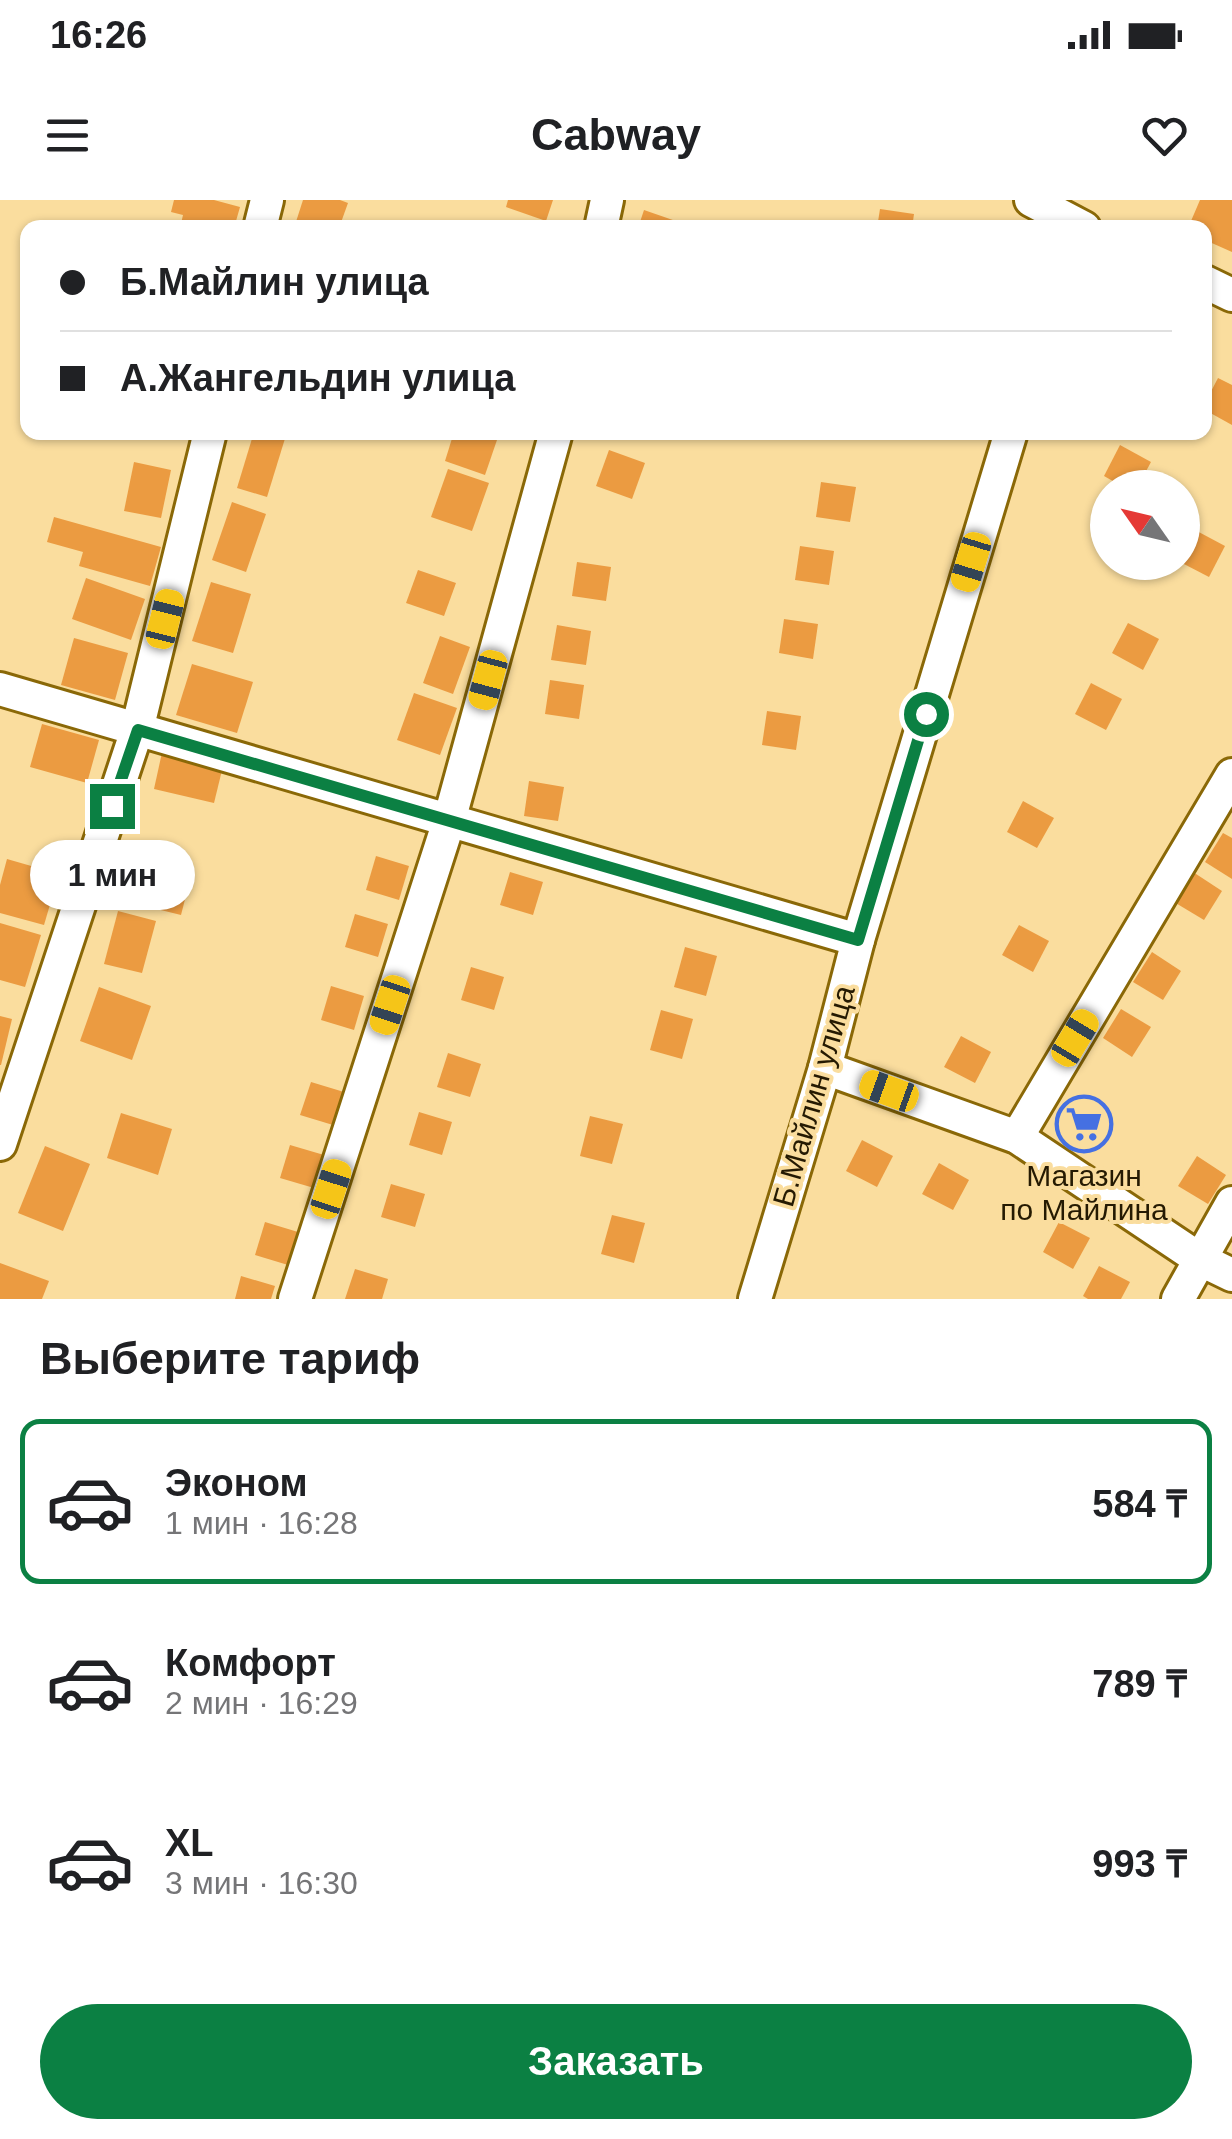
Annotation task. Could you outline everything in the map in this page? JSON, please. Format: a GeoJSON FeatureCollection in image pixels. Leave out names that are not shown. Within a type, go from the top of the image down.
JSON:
{"type":"FeatureCollection","features":[{"type":"Feature","properties":{"kind":"street"},"geometry":{"type":"LineString","coordinates":[[1031,200],[1079,220]]}},
{"type":"Feature","properties":{"kind":"street"},"geometry":{"type":"LineString","coordinates":[[0,1144],[138,730],[208,440]]}},
{"type":"Feature","properties":{"kind":"street"},"geometry":{"type":"LineString","coordinates":[[295,1299],[449,821],[554,440]]}},
{"type":"Feature","properties":{"kind":"street","name":"Б.Майлин улица"},"geometry":{"type":"LineString","coordinates":[[755,1299],[1009,440]]}},
{"type":"Feature","properties":{"kind":"street"},"geometry":{"type":"LineString","coordinates":[[0,689],[858,940]]}},
{"type":"Feature","properties":{"kind":"street"},"geometry":{"type":"LineString","coordinates":[[1016,1137],[1232,775]]}},
{"type":"Feature","properties":{"kind":"street"},"geometry":{"type":"LineString","coordinates":[[825,1068],[1016,1137],[1201,1260],[1232,1275]]}},
{"type":"Feature","properties":{"kind":"street"},"geometry":{"type":"LineString","coordinates":[[1178,1299],[1232,1203]]}},
{"type":"Feature","properties":{"kind":"building"},"geometry":{"type":"Polygon","coordinates":[[[174,200],[214,200],[240,207],[236,220],[182,220],[183,215],[171,212],[174,200]]]}},
{"type":"Feature","properties":{"kind":"building"},"geometry":{"type":"Polygon","coordinates":[[[303,200],[348,203],[342,220],[297,220],[303,200]]]}},
{"type":"Feature","properties":{"kind":"building"},"geometry":{"type":"Polygon","coordinates":[[[508,200],[553,200],[546,220],[506,207],[508,200]]]}},
{"type":"Feature","properties":{"kind":"building"},"geometry":{"type":"Polygon","coordinates":[[[1200,200],[1232,200],[1232,252],[1212,243],[1212,220],[1191,220],[1200,200]]]}},
{"type":"Feature","properties":{"kind":"building"},"geometry":{"type":"Polygon","coordinates":[[[880,209],[914,214],[913,220],[878,220],[880,209]]]}},
{"type":"Feature","properties":{"kind":"building"},"geometry":{"type":"Polygon","coordinates":[[[644,210],[673,220],[641,220],[644,210]]]}},
{"type":"Feature","properties":{"kind":"building"},"geometry":{"type":"Polygon","coordinates":[[[1218,378],[1232,385],[1232,425],[1212,414],[1212,390],[1218,378]]]}},
{"type":"Feature","properties":{"kind":"building"},"geometry":{"type":"Polygon","coordinates":[[[252,440],[285,440],[267,497],[237,488],[252,440]]]}},
{"type":"Feature","properties":{"kind":"building"},"geometry":{"type":"Polygon","coordinates":[[[452,440],[497,440],[485,475],[445,461],[452,440]]]}},
{"type":"Feature","properties":{"kind":"building"},"geometry":{"type":"Polygon","coordinates":[[[1120,445],[1151,462],[1147,470],[1107,470],[1120,445]]]}},
{"type":"Feature","properties":{"kind":"building"},"geometry":{"type":"Polygon","coordinates":[[[609,450],[645,463],[632,499],[596,486],[609,450]]]}},
{"type":"Feature","properties":{"kind":"building"},"geometry":{"type":"Polygon","coordinates":[[[134,462],[171,470],[161,518],[124,511],[134,462]]]}},
{"type":"Feature","properties":{"kind":"building"},"geometry":{"type":"Polygon","coordinates":[[[448,469],[489,483],[472,531],[431,517],[448,469]]]}},
{"type":"Feature","properties":{"kind":"building"},"geometry":{"type":"Polygon","coordinates":[[[821,482],[856,487],[850,522],[816,517],[821,482]]]}},
{"type":"Feature","properties":{"kind":"building"},"geometry":{"type":"Polygon","coordinates":[[[232,502],[266,514],[246,572],[212,560],[232,502]]]}},
{"type":"Feature","properties":{"kind":"building"},"geometry":{"type":"Polygon","coordinates":[[[54,517],[161,547],[150,586],[79,566],[83,552],[47,542],[54,517]]]}},
{"type":"Feature","properties":{"kind":"building"},"geometry":{"type":"Polygon","coordinates":[[[1200,533],[1225,546],[1209,577],[1200,572],[1200,533]]]}},
{"type":"Feature","properties":{"kind":"building"},"geometry":{"type":"Polygon","coordinates":[[[800,546],[834,551],[829,585],[795,580],[800,546]]]}},
{"type":"Feature","properties":{"kind":"building"},"geometry":{"type":"Polygon","coordinates":[[[577,562],[611,567],[606,601],[572,596],[577,562]]]}},
{"type":"Feature","properties":{"kind":"building"},"geometry":{"type":"Polygon","coordinates":[[[418,570],[456,583],[444,616],[406,603],[418,570]]]}},
{"type":"Feature","properties":{"kind":"building"},"geometry":{"type":"Polygon","coordinates":[[[86,578],[145,599],[131,640],[72,619],[86,578]]]}},
{"type":"Feature","properties":{"kind":"building"},"geometry":{"type":"Polygon","coordinates":[[[211,582],[251,594],[233,653],[192,641],[211,582]]]}},
{"type":"Feature","properties":{"kind":"building"},"geometry":{"type":"Polygon","coordinates":[[[784,619],[818,624],[813,659],[779,653],[784,619]]]}},
{"type":"Feature","properties":{"kind":"building"},"geometry":{"type":"Polygon","coordinates":[[[1128,623],[1159,639],[1143,670],[1112,653],[1128,623]]]}},
{"type":"Feature","properties":{"kind":"building"},"geometry":{"type":"Polygon","coordinates":[[[557,625],[591,631],[586,665],[551,660],[557,625]]]}},
{"type":"Feature","properties":{"kind":"building"},"geometry":{"type":"Polygon","coordinates":[[[440,636],[470,647],[453,694],[423,683],[440,636]]]}},
{"type":"Feature","properties":{"kind":"building"},"geometry":{"type":"Polygon","coordinates":[[[74,638],[128,653],[115,700],[61,685],[74,638]]]}},
{"type":"Feature","properties":{"kind":"building"},"geometry":{"type":"Polygon","coordinates":[[[192,664],[253,682],[237,733],[176,715],[192,664]]]}},
{"type":"Feature","properties":{"kind":"building"},"geometry":{"type":"Polygon","coordinates":[[[550,680],[584,685],[579,719],[545,714],[550,680]]]}},
{"type":"Feature","properties":{"kind":"building"},"geometry":{"type":"Polygon","coordinates":[[[1091,683],[1122,699],[1106,730],[1075,714],[1091,683]]]}},
{"type":"Feature","properties":{"kind":"building"},"geometry":{"type":"Polygon","coordinates":[[[414,693],[457,708],[440,755],[397,740],[414,693]]]}},
{"type":"Feature","properties":{"kind":"building"},"geometry":{"type":"Polygon","coordinates":[[[767,711],[801,716],[796,750],[762,745],[767,711]]]}},
{"type":"Feature","properties":{"kind":"building"},"geometry":{"type":"Polygon","coordinates":[[[42,724],[99,740],[87,783],[30,767],[42,724]]]}},
{"type":"Feature","properties":{"kind":"building"},"geometry":{"type":"Polygon","coordinates":[[[163,748],[224,762],[214,803],[154,789],[163,748]]]}},
{"type":"Feature","properties":{"kind":"building"},"geometry":{"type":"Polygon","coordinates":[[[529,781],[564,787],[558,821],[524,816],[529,781]]]}},
{"type":"Feature","properties":{"kind":"building"},"geometry":{"type":"Polygon","coordinates":[[[1023,801],[1054,818],[1037,848],[1007,832],[1023,801]]]}},
{"type":"Feature","properties":{"kind":"building"},"geometry":{"type":"Polygon","coordinates":[[[1223,833],[1232,838],[1232,879],[1205,862],[1223,833]]]}},
{"type":"Feature","properties":{"kind":"building"},"geometry":{"type":"Polygon","coordinates":[[[376,856],[409,866],[399,900],[366,890],[376,856]]]}},
{"type":"Feature","properties":{"kind":"building"},"geometry":{"type":"Polygon","coordinates":[[[130,857],[192,872],[181,915],[120,900],[130,857]]]}},
{"type":"Feature","properties":{"kind":"building"},"geometry":{"type":"Polygon","coordinates":[[[7,859],[59,874],[44,925],[0,913],[0,885],[7,859]]]}},
{"type":"Feature","properties":{"kind":"building"},"geometry":{"type":"Polygon","coordinates":[[[510,872],[543,882],[533,915],[500,905],[510,872]]]}},
{"type":"Feature","properties":{"kind":"building"},"geometry":{"type":"Polygon","coordinates":[[[1193,872],[1222,891],[1204,920],[1174,902],[1193,872]]]}},
{"type":"Feature","properties":{"kind":"building"},"geometry":{"type":"Polygon","coordinates":[[[118,911],[156,921],[142,973],[104,964],[118,911]]]}},
{"type":"Feature","properties":{"kind":"building"},"geometry":{"type":"Polygon","coordinates":[[[355,914],[388,924],[378,957],[345,947],[355,914]]]}},
{"type":"Feature","properties":{"kind":"building"},"geometry":{"type":"Polygon","coordinates":[[[0,923],[41,935],[25,987],[0,980],[0,923]]]}},
{"type":"Feature","properties":{"kind":"building"},"geometry":{"type":"Polygon","coordinates":[[[1019,925],[1049,941],[1033,972],[1002,955],[1019,925]]]}},
{"type":"Feature","properties":{"kind":"building"},"geometry":{"type":"Polygon","coordinates":[[[685,947],[717,956],[706,996],[674,987],[685,947]]]}},
{"type":"Feature","properties":{"kind":"building"},"geometry":{"type":"Polygon","coordinates":[[[1152,952],[1181,971],[1163,1000],[1133,982],[1152,952]]]}},
{"type":"Feature","properties":{"kind":"building"},"geometry":{"type":"Polygon","coordinates":[[[471,967],[504,977],[494,1010],[461,1000],[471,967]]]}},
{"type":"Feature","properties":{"kind":"building"},"geometry":{"type":"Polygon","coordinates":[[[331,986],[364,996],[354,1030],[321,1020],[331,986]]]}},
{"type":"Feature","properties":{"kind":"building"},"geometry":{"type":"Polygon","coordinates":[[[99,987],[151,1006],[132,1060],[80,1041],[99,987]]]}},
{"type":"Feature","properties":{"kind":"building"},"geometry":{"type":"Polygon","coordinates":[[[1121,1009],[1151,1027],[1132,1057],[1103,1038],[1121,1009]]]}},
{"type":"Feature","properties":{"kind":"building"},"geometry":{"type":"Polygon","coordinates":[[[661,1010],[693,1019],[682,1059],[650,1050],[661,1010]]]}},
{"type":"Feature","properties":{"kind":"building"},"geometry":{"type":"Polygon","coordinates":[[[0,1016],[12,1019],[1,1065],[0,1065],[0,1016]]]}},
{"type":"Feature","properties":{"kind":"building"},"geometry":{"type":"Polygon","coordinates":[[[961,1036],[991,1052],[975,1083],[944,1067],[961,1036]]]}},
{"type":"Feature","properties":{"kind":"building"},"geometry":{"type":"Polygon","coordinates":[[[448,1053],[481,1064],[470,1097],[437,1087],[448,1053]]]}},
{"type":"Feature","properties":{"kind":"building"},"geometry":{"type":"Polygon","coordinates":[[[311,1082],[344,1092],[333,1125],[300,1115],[311,1082]]]}},
{"type":"Feature","properties":{"kind":"building"},"geometry":{"type":"Polygon","coordinates":[[[419,1112],[452,1122],[442,1155],[409,1145],[419,1112]]]}},
{"type":"Feature","properties":{"kind":"building"},"geometry":{"type":"Polygon","coordinates":[[[121,1113],[172,1129],[158,1175],[107,1158],[121,1113]]]}},
{"type":"Feature","properties":{"kind":"building"},"geometry":{"type":"Polygon","coordinates":[[[590,1116],[623,1124],[612,1164],[580,1156],[590,1116]]]}},
{"type":"Feature","properties":{"kind":"building"},"geometry":{"type":"Polygon","coordinates":[[[862,1140],[893,1156],[877,1187],[846,1171],[862,1140]]]}},
{"type":"Feature","properties":{"kind":"building"},"geometry":{"type":"Polygon","coordinates":[[[290,1145],[324,1155],[314,1188],[280,1178],[290,1145]]]}},
{"type":"Feature","properties":{"kind":"building"},"geometry":{"type":"Polygon","coordinates":[[[45,1146],[90,1164],[63,1231],[18,1213],[45,1146]]]}},
{"type":"Feature","properties":{"kind":"building"},"geometry":{"type":"Polygon","coordinates":[[[1197,1156],[1226,1175],[1208,1204],[1178,1186],[1197,1156]]]}},
{"type":"Feature","properties":{"kind":"building"},"geometry":{"type":"Polygon","coordinates":[[[939,1163],[969,1180],[953,1210],[922,1194],[939,1163]]]}},
{"type":"Feature","properties":{"kind":"building"},"geometry":{"type":"Polygon","coordinates":[[[391,1184],[425,1194],[415,1227],[381,1217],[391,1184]]]}},
{"type":"Feature","properties":{"kind":"building"},"geometry":{"type":"Polygon","coordinates":[[[612,1215],[645,1223],[634,1263],[601,1254],[612,1215]]]}},
{"type":"Feature","properties":{"kind":"building"},"geometry":{"type":"Polygon","coordinates":[[[265,1222],[298,1232],[288,1265],[255,1255],[265,1222]]]}},
{"type":"Feature","properties":{"kind":"building"},"geometry":{"type":"Polygon","coordinates":[[[1059,1222],[1090,1238],[1073,1269],[1043,1252],[1059,1222]]]}},
{"type":"Feature","properties":{"kind":"building"},"geometry":{"type":"Polygon","coordinates":[[[0,1263],[49,1281],[42,1299],[0,1299],[0,1263]]]}},
{"type":"Feature","properties":{"kind":"building"},"geometry":{"type":"Polygon","coordinates":[[[1099,1266],[1130,1282],[1121,1299],[1083,1296],[1099,1266]]]}},
{"type":"Feature","properties":{"kind":"building"},"geometry":{"type":"Polygon","coordinates":[[[355,1269],[388,1279],[382,1299],[345,1299],[355,1269]]]}},
{"type":"Feature","properties":{"kind":"building"},"geometry":{"type":"Polygon","coordinates":[[[241,1276],[275,1286],[271,1299],[235,1299],[241,1276]]]}},
{"type":"Feature","properties":{"kind":"place","name":"Магазин по Майлина"},"geometry":{"type":"Point","coordinates":[1084,1124]}},
{"type":"Feature","properties":{"kind":"route"},"geometry":{"type":"LineString","coordinates":[[112,806],[138,730],[858,940],[926,714]]}}]}
